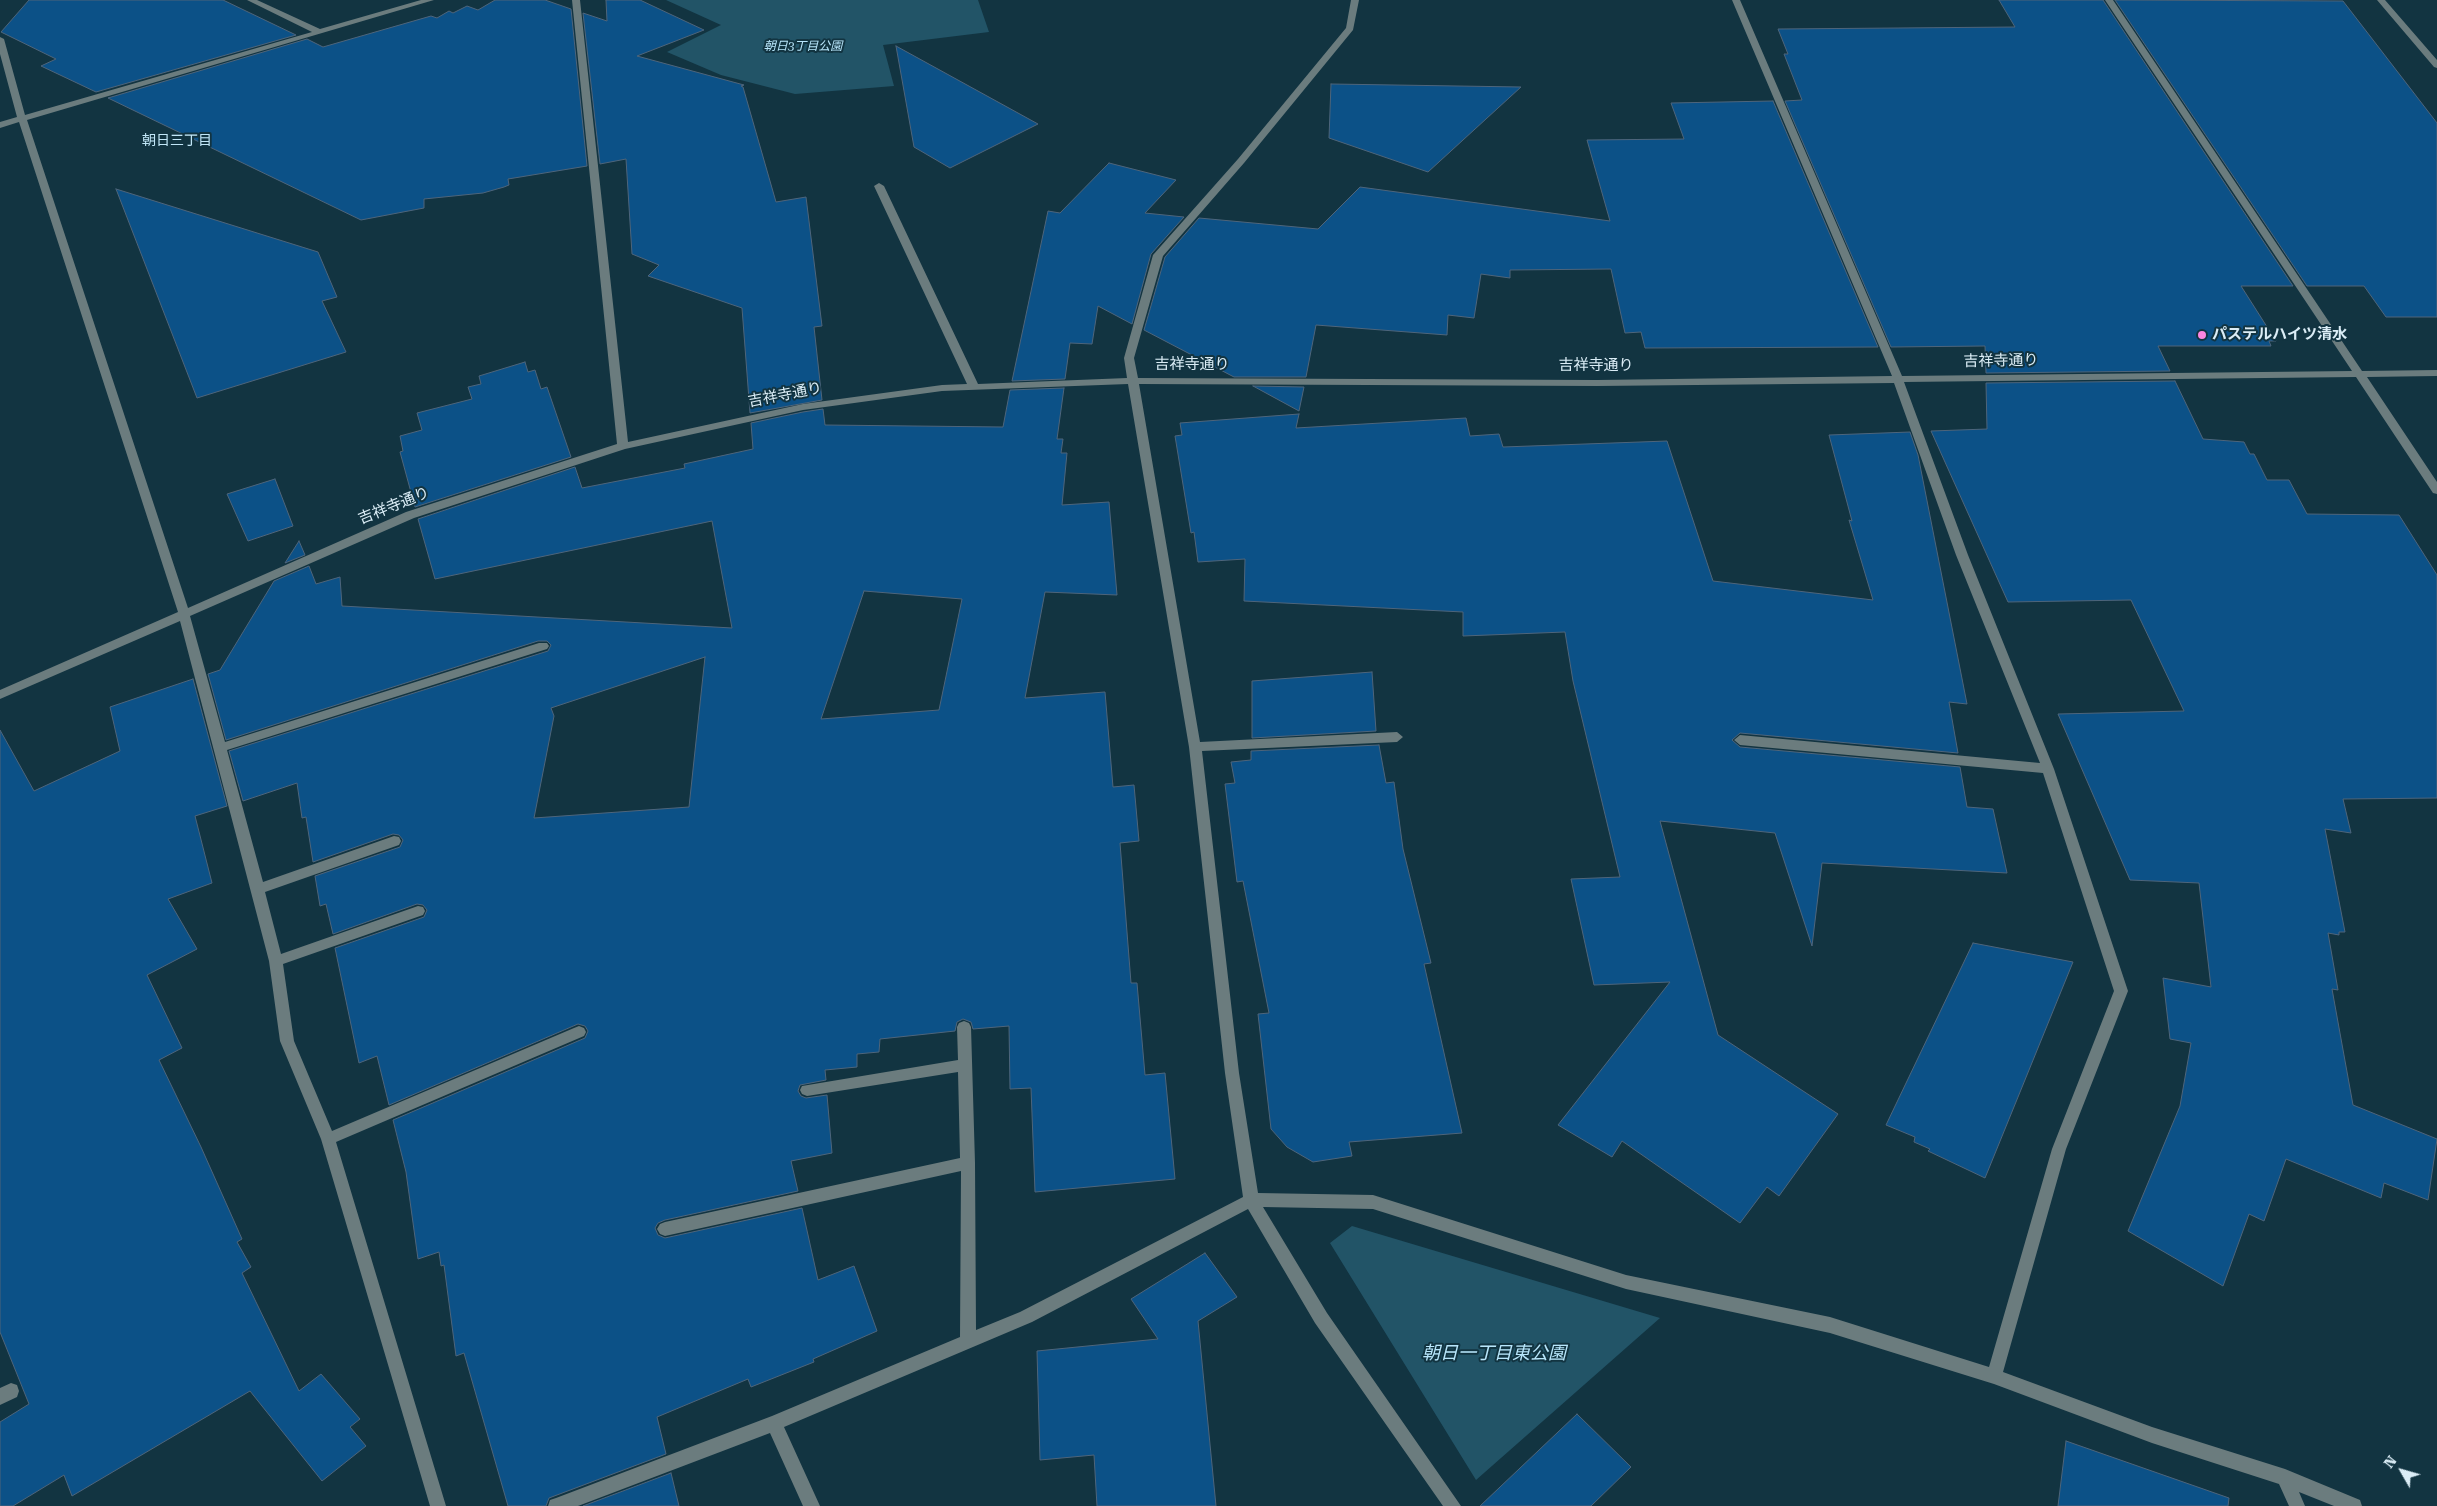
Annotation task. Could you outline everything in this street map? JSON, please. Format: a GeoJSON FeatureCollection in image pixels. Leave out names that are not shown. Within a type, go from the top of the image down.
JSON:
{"type":"FeatureCollection","features":[{"type":"Feature","properties":{"kind":"street"},"geometry":{"type":"LineString","coordinates":[[251,0],[317,31]]}},
{"type":"Feature","properties":{"kind":"street"},"geometry":{"type":"LineString","coordinates":[[0,124],[317,31],[430,0]]}},
{"type":"Feature","properties":{"kind":"street"},"geometry":{"type":"LineString","coordinates":[[576,0],[623,446]]}},
{"type":"Feature","properties":{"kind":"street"},"geometry":{"type":"LineString","coordinates":[[1355,0],[1350,28],[1241,161],[1158,255],[1130,358],[1195,747],[1232,1073],[1251,1200],[1321,1318],[1453,1506]]}},
{"type":"Feature","properties":{"kind":"street"},"geometry":{"type":"LineString","coordinates":[[1736,0],[1898,379],[1962,556],[2048,769],[2121,991],[2059,1148],[1994,1376]]}},
{"type":"Feature","properties":{"kind":"street"},"geometry":{"type":"LineString","coordinates":[[2109,0],[2437,490]]}},
{"type":"Feature","properties":{"kind":"street"},"geometry":{"type":"LineString","coordinates":[[2380,0],[2437,65]]}},
{"type":"Feature","properties":{"kind":"street"},"geometry":{"type":"LineString","coordinates":[[0,39],[22,118],[184,614],[276,961],[287,1041],[328,1139],[438,1506]]}},
{"type":"Feature","properties":{"kind":"street"},"geometry":{"type":"LineString","coordinates":[[879,186],[974,386]]}},
{"type":"Feature","properties":{"kind":"street","name":"吉祥寺通り"},"geometry":{"type":"LineString","coordinates":[[0,695],[410,515],[623,446],[803,407],[942,388],[1134,381],[1597,383],[2437,373]]}},
{"type":"Feature","properties":{"kind":"street"},"geometry":{"type":"LineString","coordinates":[[220,748],[543,646]]}},
{"type":"Feature","properties":{"kind":"street"},"geometry":{"type":"LineString","coordinates":[[1195,747],[1397,737]]}},
{"type":"Feature","properties":{"kind":"street"},"geometry":{"type":"LineString","coordinates":[[1740,740],[2048,769]]}},
{"type":"Feature","properties":{"kind":"street"},"geometry":{"type":"LineString","coordinates":[[258,889],[394,841]]}},
{"type":"Feature","properties":{"kind":"street"},"geometry":{"type":"LineString","coordinates":[[276,961],[418,911]]}},
{"type":"Feature","properties":{"kind":"street"},"geometry":{"type":"LineString","coordinates":[[964,1027],[968,1163],[968,1342]]}},
{"type":"Feature","properties":{"kind":"street"},"geometry":{"type":"LineString","coordinates":[[328,1139],[579,1032]]}},
{"type":"Feature","properties":{"kind":"street"},"geometry":{"type":"LineString","coordinates":[[807,1090],[964,1065]]}},
{"type":"Feature","properties":{"kind":"street"},"geometry":{"type":"LineString","coordinates":[[665,1229],[968,1163]]}},
{"type":"Feature","properties":{"kind":"street"},"geometry":{"type":"LineString","coordinates":[[556,1506],[774,1423],[1026,1317],[1251,1200],[1373,1202],[1626,1282],[1830,1325],[1994,1376],[2152,1435],[2285,1477],[2354,1506]]}},
{"type":"Feature","properties":{"kind":"street"},"geometry":{"type":"LineString","coordinates":[[774,1423],[812,1506]]}},
{"type":"Feature","properties":{"kind":"street"},"geometry":{"type":"LineString","coordinates":[[2285,1477],[2297,1506]]}},
{"type":"Feature","properties":{"kind":"green space","name":"朝日3丁目公園"},"geometry":{"type":"Polygon","coordinates":[[[666,0],[978,0],[989,32],[883,45],[894,86],[795,94],[721,75],[667,52],[721,25],[666,0]]]}},
{"type":"Feature","properties":{"kind":"green space","name":"朝日一丁目東公園"},"geometry":{"type":"Polygon","coordinates":[[[1352,1226],[1660,1318],[1476,1480],[1330,1243],[1352,1226]]]}},
{"type":"Feature","properties":{"kind":"building"},"geometry":{"type":"Polygon","coordinates":[[[29,0],[223,0],[296,35],[96,92],[41,66],[56,59],[1,32],[29,0]]]}},
{"type":"Feature","properties":{"kind":"building"},"geometry":{"type":"Polygon","coordinates":[[[495,0],[545,0],[571,9],[587,166],[508,179],[509,185],[483,193],[424,199],[424,208],[361,220],[108,98],[307,39],[323,47],[431,16],[437,18],[449,11],[453,13],[467,6],[478,10],[495,0]]]}},
{"type":"Feature","properties":{"kind":"building"},"geometry":{"type":"Polygon","coordinates":[[[606,0],[640,0],[704,30],[637,56],[744,85],[741,86],[743,87],[776,202],[806,197],[822,326],[814,327],[822,400],[750,413],[742,308],[648,276],[659,265],[632,254],[626,159],[600,164],[583,13],[607,21],[606,0]]]}},
{"type":"Feature","properties":{"kind":"building"},"geometry":{"type":"Polygon","coordinates":[[[1999,0],[2103,0],[2293,286],[2241,286],[2276,341],[2269,341],[2271,346],[2158,346],[2170,371],[1986,373],[1985,346],[1891,347],[1785,101],[1802,100],[1784,54],[1788,54],[1778,29],[2015,27],[1999,0]]]}},
{"type":"Feature","properties":{"kind":"building"},"geometry":{"type":"Polygon","coordinates":[[[2115,0],[2343,1],[2437,123],[2437,317],[2386,317],[2364,286],[2307,286],[2115,0]]]}},
{"type":"Feature","properties":{"kind":"building"},"geometry":{"type":"Polygon","coordinates":[[[896,46],[1038,124],[950,168],[914,147],[896,46]]]}},
{"type":"Feature","properties":{"kind":"building"},"geometry":{"type":"Polygon","coordinates":[[[1331,84],[1521,87],[1428,172],[1329,138],[1331,84]]]}},
{"type":"Feature","properties":{"kind":"building"},"geometry":{"type":"Polygon","coordinates":[[[1773,101],[1878,347],[1645,348],[1641,332],[1625,333],[1611,269],[1510,270],[1510,278],[1481,274],[1474,318],[1448,315],[1447,335],[1316,325],[1306,377],[1234,377],[1144,330],[1165,257],[1199,218],[1318,229],[1360,187],[1610,221],[1587,140],[1684,139],[1671,103],[1773,101]]]}},
{"type":"Feature","properties":{"kind":"building"},"geometry":{"type":"Polygon","coordinates":[[[1109,163],[1176,180],[1145,213],[1184,217],[1151,254],[1132,324],[1098,306],[1092,344],[1070,343],[1065,379],[1012,381],[1048,211],[1060,213],[1109,163]]]}},
{"type":"Feature","properties":{"kind":"building"},"geometry":{"type":"Polygon","coordinates":[[[116,189],[318,252],[337,297],[322,301],[346,352],[197,398],[116,189]]]}},
{"type":"Feature","properties":{"kind":"building"},"geometry":{"type":"Polygon","coordinates":[[[525,362],[528,372],[535,370],[541,389],[547,387],[571,457],[415,507],[400,452],[403,451],[400,436],[422,430],[417,413],[472,399],[468,387],[481,384],[479,376],[525,362]]]}},
{"type":"Feature","properties":{"kind":"building"},"geometry":{"type":"Polygon","coordinates":[[[2175,381],[2203,439],[2244,442],[2250,454],[2254,454],[2267,480],[2289,480],[2307,514],[2399,515],[2437,575],[2437,798],[2343,799],[2351,833],[2325,829],[2345,932],[2339,932],[2339,935],[2328,933],[2338,990],[2332,989],[2353,1105],[2437,1139],[2428,1200],[2384,1183],[2381,1198],[2286,1159],[2264,1221],[2249,1214],[2223,1286],[2128,1231],[2180,1106],[2191,1043],[2170,1039],[2163,978],[2211,987],[2199,883],[2130,880],[2058,714],[2184,711],[2131,600],[2008,602],[1931,431],[1987,429],[1986,383],[2175,381]]]}},
{"type":"Feature","properties":{"kind":"building"},"geometry":{"type":"Polygon","coordinates":[[[1253,386],[1304,387],[1299,411],[1253,386]]]}},
{"type":"Feature","properties":{"kind":"building"},"geometry":{"type":"Polygon","coordinates":[[[1064,388],[1057,439],[1063,439],[1061,453],[1067,453],[1062,505],[1109,502],[1117,595],[1045,592],[1025,698],[1105,692],[1113,787],[1134,785],[1139,841],[1120,843],[1131,983],[1137,983],[1145,1075],[1165,1073],[1175,1179],[1035,1192],[1031,1088],[1010,1089],[1009,1026],[973,1029],[971,1022],[963,1019],[957,1022],[955,1031],[880,1039],[879,1052],[857,1054],[857,1067],[825,1070],[826,1080],[800,1085],[798,1091],[801,1096],[806,1098],[827,1095],[832,1153],[791,1161],[798,1191],[665,1220],[658,1223],[655,1228],[658,1235],[665,1238],[802,1208],[818,1280],[854,1266],[877,1331],[813,1359],[814,1362],[751,1387],[748,1379],[657,1417],[666,1454],[549,1498],[546,1506],[508,1506],[464,1353],[456,1356],[444,1265],[441,1266],[439,1252],[418,1259],[406,1172],[393,1120],[585,1038],[588,1031],[585,1026],[578,1024],[389,1105],[377,1056],[359,1063],[335,948],[424,917],[427,910],[423,905],[417,904],[333,934],[326,904],[320,906],[315,876],[400,847],[403,840],[399,835],[393,834],[313,862],[306,817],[302,818],[297,783],[243,801],[229,751],[548,651],[551,645],[547,641],[538,641],[226,740],[208,674],[220,670],[274,581],[309,566],[316,584],[340,577],[342,606],[732,628],[712,521],[435,579],[418,519],[575,467],[582,488],[685,468],[684,464],[753,449],[751,423],[803,412],[823,409],[825,425],[1003,427],[1010,390],[1064,388]],[[864,591],[821,719],[939,710],[962,599],[864,591]],[[705,657],[551,708],[554,716],[534,818],[689,807],[705,657]]]}},
{"type":"Feature","properties":{"kind":"building"},"geometry":{"type":"Polygon","coordinates":[[[1299,414],[1296,428],[1466,418],[1470,436],[1499,434],[1503,447],[1667,441],[1713,581],[1873,600],[1849,520],[1852,521],[1829,435],[1910,432],[1918,455],[1967,704],[1949,702],[1958,753],[1740,733],[1732,740],[1740,747],[1960,767],[1967,807],[1993,809],[2007,873],[1822,863],[1812,946],[1775,833],[1660,821],[1718,1035],[1838,1114],[1779,1196],[1767,1187],[1740,1223],[1622,1141],[1612,1157],[1558,1125],[1670,982],[1594,985],[1571,879],[1620,877],[1573,681],[1565,632],[1463,636],[1463,612],[1244,601],[1245,559],[1198,562],[1194,532],[1191,533],[1175,436],[1182,435],[1180,423],[1299,414]]]}},
{"type":"Feature","properties":{"kind":"building"},"geometry":{"type":"Polygon","coordinates":[[[275,479],[293,526],[248,541],[227,494],[275,479]]]}},
{"type":"Feature","properties":{"kind":"building"},"geometry":{"type":"Polygon","coordinates":[[[299,541],[305,555],[285,563],[299,541]]]}},
{"type":"Feature","properties":{"kind":"building"},"geometry":{"type":"Polygon","coordinates":[[[1372,672],[1376,731],[1252,738],[1252,681],[1372,672]]]}},
{"type":"Feature","properties":{"kind":"building"},"geometry":{"type":"Polygon","coordinates":[[[193,679],[227,806],[195,816],[212,883],[168,899],[197,949],[147,975],[182,1048],[159,1060],[201,1147],[242,1239],[237,1242],[251,1267],[242,1273],[299,1391],[321,1374],[360,1419],[350,1427],[366,1446],[322,1481],[250,1391],[72,1496],[64,1475],[13,1506],[0,1506],[0,1422],[29,1404],[0,1332],[0,730],[34,791],[120,751],[110,707],[193,679]]]}},
{"type":"Feature","properties":{"kind":"building"},"geometry":{"type":"Polygon","coordinates":[[[1379,745],[1386,783],[1394,782],[1403,849],[1431,963],[1424,964],[1462,1133],[1349,1142],[1352,1156],[1313,1162],[1287,1147],[1271,1129],[1258,1014],[1269,1013],[1243,881],[1237,882],[1225,784],[1235,783],[1231,762],[1251,760],[1251,751],[1379,745]]]}},
{"type":"Feature","properties":{"kind":"building"},"geometry":{"type":"Polygon","coordinates":[[[1973,943],[2073,962],[1985,1178],[1928,1151],[1930,1149],[1914,1142],[1915,1137],[1886,1125],[1973,943]]]}},
{"type":"Feature","properties":{"kind":"building"},"geometry":{"type":"Polygon","coordinates":[[[1205,1253],[1237,1297],[1198,1321],[1216,1506],[1097,1506],[1094,1455],[1040,1460],[1037,1351],[1158,1339],[1131,1299],[1205,1253]]]}},
{"type":"Feature","properties":{"kind":"building"},"geometry":{"type":"Polygon","coordinates":[[[1577,1414],[1631,1467],[1591,1506],[1480,1506],[1577,1414]]]}},
{"type":"Feature","properties":{"kind":"building"},"geometry":{"type":"Polygon","coordinates":[[[2066,1441],[2229,1498],[2228,1506],[2058,1506],[2066,1441]]]}},
{"type":"Feature","properties":{"kind":"building"},"geometry":{"type":"Polygon","coordinates":[[[671,1473],[679,1506],[583,1506],[671,1473]]]}},
{"type":"Feature","properties":{"kind":"place","name":"パステルハイツ清水"},"geometry":{"type":"Point","coordinates":[2202,335]}},
{"type":"Feature","properties":{"kind":"district","name":"朝日三丁目"},"geometry":{"type":"Point","coordinates":[177,141]}}]}
